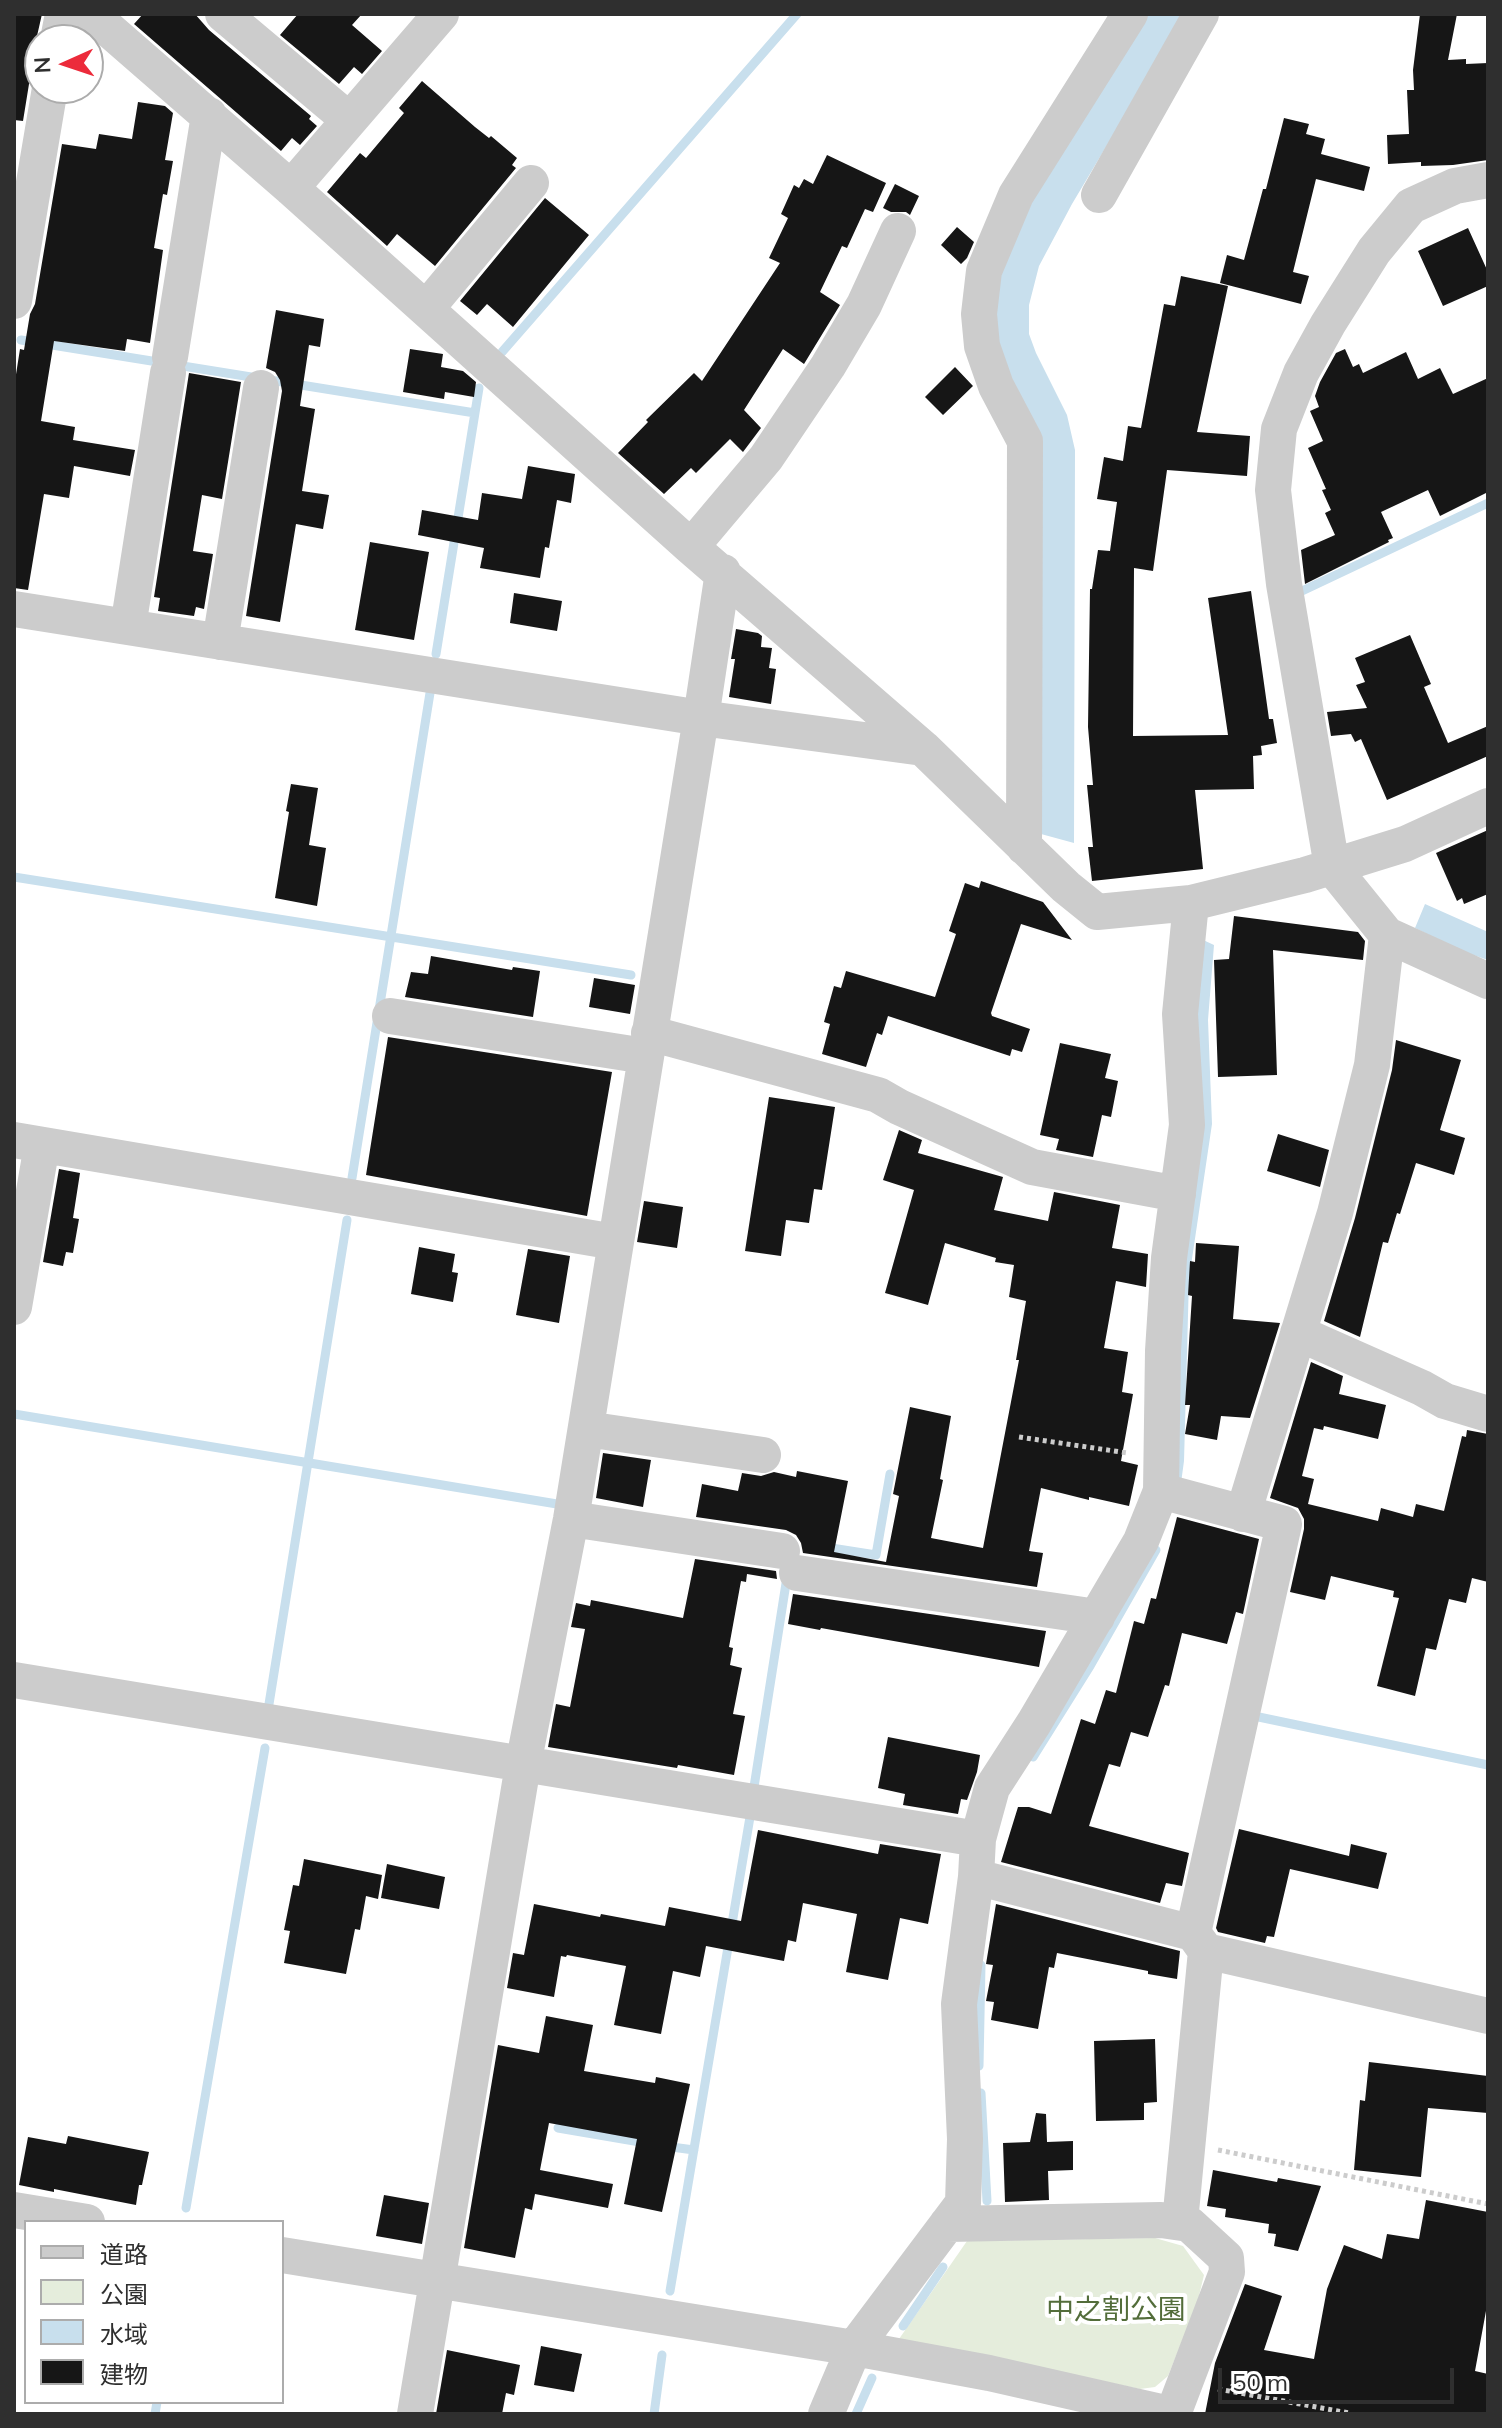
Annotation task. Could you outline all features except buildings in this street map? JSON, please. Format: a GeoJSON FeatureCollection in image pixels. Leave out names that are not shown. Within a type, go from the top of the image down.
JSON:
{"type":"FeatureCollection","features":[{"type":"Feature","properties":{"kind":"street"},"geometry":{"type":"LineString","coordinates":[[223,14],[349,120]]}},
{"type":"Feature","properties":{"kind":"street"},"geometry":{"type":"LineString","coordinates":[[291,188],[441,14]]}},
{"type":"Feature","properties":{"kind":"street"},"geometry":{"type":"LineString","coordinates":[[1024,847],[1025,441],[996,386],[982,346],[979,314],[984,271],[1016,195],[1130,14]]}},
{"type":"Feature","properties":{"kind":"street"},"geometry":{"type":"LineString","coordinates":[[1099,195],[1201,14]]}},
{"type":"Feature","properties":{"kind":"street"},"geometry":{"type":"LineString","coordinates":[[101,17],[691,547],[923,748],[1066,887],[1097,912],[1191,903],[1332,867],[1405,844],[1488,806]]}},
{"type":"Feature","properties":{"kind":"street"},"geometry":{"type":"LineString","coordinates":[[14,301],[47,104]]}},
{"type":"Feature","properties":{"kind":"street"},"geometry":{"type":"LineString","coordinates":[[128,627],[209,115]]}},
{"type":"Feature","properties":{"kind":"street"},"geometry":{"type":"LineString","coordinates":[[1488,180],[1455,186],[1411,206],[1378,245],[1301,373],[1279,429],[1273,490],[1287,598],[1332,867],[1387,935],[1488,981]]}},
{"type":"Feature","properties":{"kind":"street"},"geometry":{"type":"LineString","coordinates":[[426,309],[531,183]]}},
{"type":"Feature","properties":{"kind":"street"},"geometry":{"type":"LineString","coordinates":[[691,547],[766,458],[828,366],[864,305],[898,231]]}},
{"type":"Feature","properties":{"kind":"street"},"geometry":{"type":"LineString","coordinates":[[220,642],[261,388]]}},
{"type":"Feature","properties":{"kind":"street"},"geometry":{"type":"LineString","coordinates":[[415,2414],[523,1765],[571,1519],[723,572]]}},
{"type":"Feature","properties":{"kind":"street"},"geometry":{"type":"LineString","coordinates":[[14,609],[701,718],[923,748]]}},
{"type":"Feature","properties":{"kind":"street"},"geometry":{"type":"LineString","coordinates":[[826,2414],[854,2348],[963,2203],[965,2139],[959,2004],[978,1839],[992,1788],[1141,1541],[1161,1474],[1163,1351],[1169,1258],[1187,1125],[1180,1014],[1191,903]]}},
{"type":"Feature","properties":{"kind":"street"},"geometry":{"type":"LineString","coordinates":[[1243,1514],[1335,1213],[1372,1065],[1387,935]]}},
{"type":"Feature","properties":{"kind":"street"},"geometry":{"type":"LineString","coordinates":[[390,1016],[647,1044],[878,1095],[1032,1167],[1178,1194]]}},
{"type":"Feature","properties":{"kind":"street"},"geometry":{"type":"LineString","coordinates":[[14,1307],[28,1143],[615,1242]]}},
{"type":"Feature","properties":{"kind":"street"},"geometry":{"type":"LineString","coordinates":[[1298,1333],[1445,1401],[1488,1414]]}},
{"type":"Feature","properties":{"kind":"street"},"geometry":{"type":"LineString","coordinates":[[586,1429],[763,1455]]}},
{"type":"Feature","properties":{"kind":"street"},"geometry":{"type":"LineString","coordinates":[[1161,1474],[1243,1514],[1284,1524],[1199,1942],[1180,2222]]}},
{"type":"Feature","properties":{"kind":"street"},"geometry":{"type":"LineString","coordinates":[[571,1519],[1097,1617]]}},
{"type":"Feature","properties":{"kind":"street"},"geometry":{"type":"LineString","coordinates":[[14,1680],[978,1839]]}},
{"type":"Feature","properties":{"kind":"street"},"geometry":{"type":"LineString","coordinates":[[976,1877],[1199,1942],[1488,2016]]}},
{"type":"Feature","properties":{"kind":"street"},"geometry":{"type":"LineString","coordinates":[[14,2210],[75,2220]]}},
{"type":"Feature","properties":{"kind":"street"},"geometry":{"type":"LineString","coordinates":[[284,2255],[1176,2404],[1227,2272],[1226,2258],[1189,2224],[1161,2220],[947,2224]]}},
{"type":"Feature","properties":{"kind":"path"},"geometry":{"type":"LineString","coordinates":[[1019,1437],[1161,1474]]}},
{"type":"Feature","properties":{"kind":"path"},"geometry":{"type":"LineString","coordinates":[[1187,2144],[1488,2204]]}},
{"type":"Feature","properties":{"kind":"path"},"geometry":{"type":"LineString","coordinates":[[1176,2404],[1349,2413]]}},
{"type":"Feature","properties":{"kind":"green space","name":"中之割公園"},"geometry":{"type":"Polygon","coordinates":[[[1155,2238],[1183,2246],[1204,2275],[1197,2304],[1168,2376],[1155,2387],[1140,2389],[899,2339],[967,2241],[1155,2238]]]}},
{"type":"Feature","properties":{"kind":"water"},"geometry":{"type":"Polygon","coordinates":[[[1145,14],[1185,14],[1072,204],[1039,266],[1029,305],[1029,334],[1067,415],[1075,450],[1074,843],[1041,834],[1039,720],[994,333],[997,266],[1019,216],[1145,14]]]}},
{"type":"Feature","properties":{"kind":"water"},"geometry":{"type":"Polygon","coordinates":[[[1425,904],[1488,932],[1488,960],[1461,951],[1415,928],[1425,904]]]}},
{"type":"Feature","properties":{"kind":"water"},"geometry":{"type":"Polygon","coordinates":[[[1201,939],[1214,945],[1208,1020],[1212,1124],[1189,1279],[1181,1483],[1171,1473],[1201,939]]]}},
{"type":"Feature","properties":{"kind":"waterway"},"geometry":{"type":"LineString","coordinates":[[502,352],[797,14]]}},
{"type":"Feature","properties":{"kind":"waterway"},"geometry":{"type":"LineString","coordinates":[[21,340],[475,413]]}},
{"type":"Feature","properties":{"kind":"waterway"},"geometry":{"type":"LineString","coordinates":[[436,654],[479,388]]}},
{"type":"Feature","properties":{"kind":"waterway"},"geometry":{"type":"LineString","coordinates":[[1302,591],[1488,503]]}},
{"type":"Feature","properties":{"kind":"waterway"},"geometry":{"type":"LineString","coordinates":[[352,1178],[430,693]]}},
{"type":"Feature","properties":{"kind":"waterway"},"geometry":{"type":"LineString","coordinates":[[14,877],[631,975]]}},
{"type":"Feature","properties":{"kind":"waterway"},"geometry":{"type":"LineString","coordinates":[[269,1704],[347,1220]]}},
{"type":"Feature","properties":{"kind":"waterway"},"geometry":{"type":"LineString","coordinates":[[14,1414],[557,1504]]}},
{"type":"Feature","properties":{"kind":"waterway"},"geometry":{"type":"LineString","coordinates":[[825,1547],[876,1555],[890,1474]]}},
{"type":"Feature","properties":{"kind":"waterway"},"geometry":{"type":"LineString","coordinates":[[1033,1757],[1090,1666],[1156,1550]]}},
{"type":"Feature","properties":{"kind":"waterway"},"geometry":{"type":"LineString","coordinates":[[754,1787],[787,1577]]}},
{"type":"Feature","properties":{"kind":"waterway"},"geometry":{"type":"LineString","coordinates":[[1254,1716],[1488,1765]]}},
{"type":"Feature","properties":{"kind":"waterway"},"geometry":{"type":"LineString","coordinates":[[186,2208],[265,1748]]}},
{"type":"Feature","properties":{"kind":"waterway"},"geometry":{"type":"LineString","coordinates":[[670,2291],[750,1817]]}},
{"type":"Feature","properties":{"kind":"waterway"},"geometry":{"type":"LineString","coordinates":[[979,2066],[981,1965]]}},
{"type":"Feature","properties":{"kind":"waterway"},"geometry":{"type":"LineString","coordinates":[[981,2093],[987,2201]]}},
{"type":"Feature","properties":{"kind":"waterway"},"geometry":{"type":"LineString","coordinates":[[558,2128],[646,2143]]}},
{"type":"Feature","properties":{"kind":"waterway"},"geometry":{"type":"LineString","coordinates":[[664,2146],[694,2150]]}},
{"type":"Feature","properties":{"kind":"waterway"},"geometry":{"type":"LineString","coordinates":[[903,2326],[943,2267]]}},
{"type":"Feature","properties":{"kind":"waterway"},"geometry":{"type":"LineString","coordinates":[[654,2414],[662,2355]]}},
{"type":"Feature","properties":{"kind":"waterway"},"geometry":{"type":"LineString","coordinates":[[856,2414],[872,2378]]}},
{"type":"Feature","properties":{"kind":"waterway"},"geometry":{"type":"LineString","coordinates":[[155,2414],[157,2404]]}}]}
